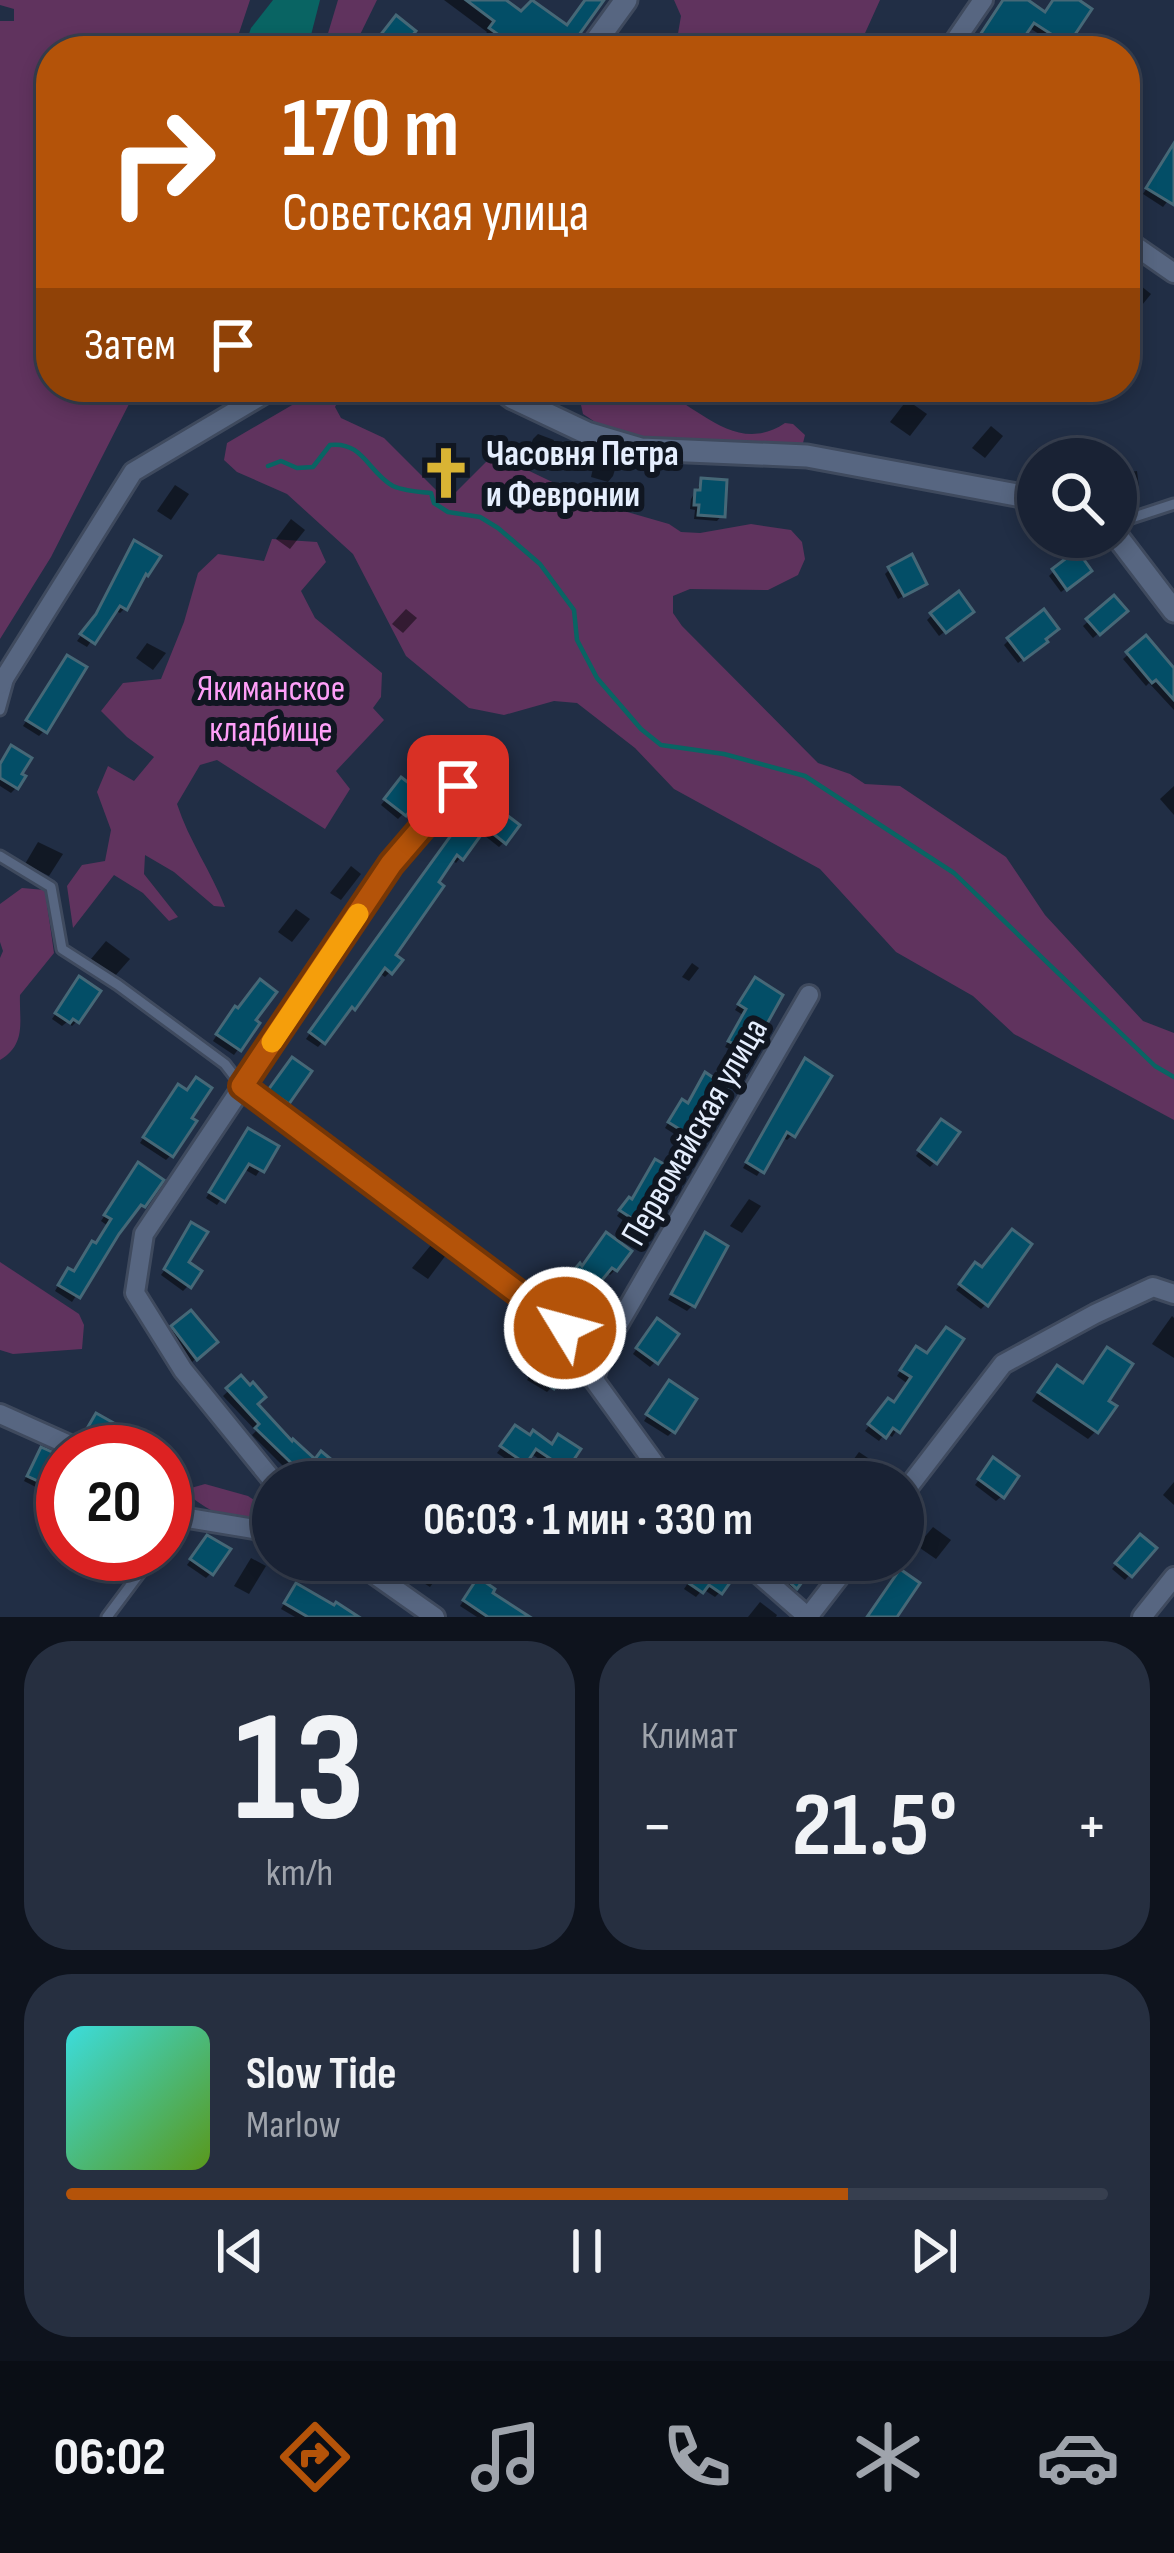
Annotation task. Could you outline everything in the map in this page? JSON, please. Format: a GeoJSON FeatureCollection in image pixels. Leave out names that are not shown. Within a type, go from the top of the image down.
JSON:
{"type":"FeatureCollection","features":[{"type":"Feature","properties":{"kind":"street"},"geometry":{"type":"LineString","coordinates":[[601,36],[626,0]]}},
{"type":"Feature","properties":{"kind":"street"},"geometry":{"type":"LineString","coordinates":[[958,36],[982,0]]}},
{"type":"Feature","properties":{"kind":"street"},"geometry":{"type":"LineString","coordinates":[[1140,249],[1174,273]]}},
{"type":"Feature","properties":{"kind":"street"},"geometry":{"type":"LineString","coordinates":[[0,685],[133,472],[251,402]]}},
{"type":"Feature","properties":{"kind":"street"},"geometry":{"type":"LineString","coordinates":[[521,402],[586,433],[641,448],[807,456],[1017,495]]}},
{"type":"Feature","properties":{"kind":"street"},"geometry":{"type":"LineString","coordinates":[[1133,558],[1174,610]]}},
{"type":"Feature","properties":{"kind":"street"},"geometry":{"type":"LineString","coordinates":[[257,1461],[184,1370],[136,1293],[144,1234],[391,864],[458,786]]}},
{"type":"Feature","properties":{"kind":"street","name":"Первомайская улица"},"geometry":{"type":"LineString","coordinates":[[601,1354],[809,995]]}},
{"type":"Feature","properties":{"kind":"street"},"geometry":{"type":"LineString","coordinates":[[924,1467],[1003,1364],[1153,1288],[1174,1294]]}},
{"type":"Feature","properties":{"kind":"street"},"geometry":{"type":"LineString","coordinates":[[601,1354],[594,1380],[653,1461]]}},
{"type":"Feature","properties":{"kind":"street"},"geometry":{"type":"LineString","coordinates":[[0,1414],[36,1430]]}},
{"type":"Feature","properties":{"kind":"street"},"geometry":{"type":"LineString","coordinates":[[192,1515],[252,1529]]}},
{"type":"Feature","properties":{"kind":"street"},"geometry":{"type":"LineString","coordinates":[[1142,1617],[1174,1577]]}},
{"type":"Feature","properties":{"kind":"street"},"geometry":{"type":"LineString","coordinates":[[384,1581],[435,1617]]}},
{"type":"Feature","properties":{"kind":"street"},"geometry":{"type":"LineString","coordinates":[[766,1581],[808,1617],[836,1581]]}},
{"type":"Feature","properties":{"kind":"lane"},"geometry":{"type":"LineString","coordinates":[[1137,517],[1174,504]]}},
{"type":"Feature","properties":{"kind":"lane"},"geometry":{"type":"LineString","coordinates":[[0,710],[12,666]]}},
{"type":"Feature","properties":{"kind":"lane"},"geometry":{"type":"LineString","coordinates":[[0,856],[51,887],[62,949],[225,1064],[242,1086],[601,1354]]}},
{"type":"Feature","properties":{"kind":"lane"},"geometry":{"type":"LineString","coordinates":[[107,1617],[134,1581]]}},
{"type":"Feature","properties":{"kind":"green space"},"geometry":{"type":"Polygon","coordinates":[[[0,0],[250,0],[238,36],[36,36],[36,402],[143,402],[129,404],[51,557],[0,639],[0,21],[14,21],[14,9],[0,5],[0,0]]]}},
{"type":"Feature","properties":{"kind":"green space"},"geometry":{"type":"Polygon","coordinates":[[[338,0],[377,0],[359,36],[327,36],[338,0]]]}},
{"type":"Feature","properties":{"kind":"green space"},"geometry":{"type":"Polygon","coordinates":[[[674,0],[880,0],[864,36],[678,36],[681,16],[674,0]]]}},
{"type":"Feature","properties":{"kind":"green space"},"geometry":{"type":"Polygon","coordinates":[[[297,402],[338,402],[341,418],[384,438],[447,501],[494,454],[596,503],[669,524],[681,532],[751,524],[791,530],[802,542],[805,559],[798,575],[768,590],[690,589],[673,596],[673,613],[818,763],[865,784],[900,786],[1006,857],[1045,915],[1143,1021],[1174,1033],[1174,1120],[1014,1034],[973,996],[896,952],[820,869],[674,789],[635,748],[577,703],[554,701],[504,715],[469,708],[406,656],[353,554],[287,494],[237,472],[224,460],[227,443],[297,402]]]}},
{"type":"Feature","properties":{"kind":"green space"},"geometry":{"type":"Polygon","coordinates":[[[580,402],[681,402],[733,431],[767,432],[785,423],[805,435],[803,443],[675,443],[626,435],[583,414],[580,402]]]}},
{"type":"Feature","properties":{"kind":"green space","name":"Якиманское кладбище"},"geometry":{"type":"Polygon","coordinates":[[[272,539],[317,542],[326,562],[301,591],[315,618],[382,673],[381,697],[373,708],[384,720],[336,771],[350,789],[325,829],[217,760],[200,765],[177,804],[225,907],[214,906],[145,855],[144,874],[178,917],[169,921],[143,893],[114,875],[73,928],[67,886],[82,865],[105,861],[111,830],[97,792],[108,766],[134,781],[154,757],[101,711],[123,683],[161,679],[198,573],[218,554],[264,561],[272,539]]]}},
{"type":"Feature","properties":{"kind":"green space"},"geometry":{"type":"Polygon","coordinates":[[[22,888],[45,890],[54,953],[20,995],[18,1039],[0,1060],[0,904],[22,888]]]}},
{"type":"Feature","properties":{"kind":"green space"},"geometry":{"type":"Polygon","coordinates":[[[0,1262],[79,1314],[84,1325],[82,1349],[13,1354],[0,1350],[0,1262]]]}},
{"type":"Feature","properties":{"kind":"green space"},"geometry":{"type":"Polygon","coordinates":[[[205,1484],[248,1496],[252,1521],[226,1517],[208,1508],[192,1498],[192,1488],[205,1484]]]}},
{"type":"Feature","properties":{"kind":"shaded area"},"geometry":{"type":"Polygon","coordinates":[[[273,0],[320,0],[311,36],[248,36],[273,0]]]}},
{"type":"Feature","properties":{"kind":"building"},"geometry":{"type":"Polygon","coordinates":[[[466,0],[506,0],[521,11],[532,0],[567,25],[585,0],[604,0],[581,36],[500,36],[489,28],[494,21],[466,0]]]}},
{"type":"Feature","properties":{"kind":"building"},"geometry":{"type":"Polygon","coordinates":[[[1003,0],[1028,0],[1045,12],[1053,0],[1079,0],[1092,9],[1074,36],[1054,36],[1034,23],[1025,36],[979,36],[1003,0]]]}},
{"type":"Feature","properties":{"kind":"building"},"geometry":{"type":"Polygon","coordinates":[[[396,15],[416,31],[412,36],[380,36],[396,15]]]}},
{"type":"Feature","properties":{"kind":"building"},"geometry":{"type":"Polygon","coordinates":[[[1174,143],[1174,205],[1146,188],[1174,143]]]}},
{"type":"Feature","properties":{"kind":"building"},"geometry":{"type":"Polygon","coordinates":[[[701,478],[727,480],[725,517],[698,515],[695,490],[700,490],[701,478]]]}},
{"type":"Feature","properties":{"kind":"building"},"geometry":{"type":"Polygon","coordinates":[[[134,540],[161,556],[127,610],[120,606],[95,644],[80,634],[96,614],[134,540]]]}},
{"type":"Feature","properties":{"kind":"building"},"geometry":{"type":"Polygon","coordinates":[[[912,554],[927,584],[904,596],[888,567],[912,554]]]}},
{"type":"Feature","properties":{"kind":"building"},"geometry":{"type":"Polygon","coordinates":[[[1066,558],[1083,558],[1092,571],[1067,590],[1052,569],[1066,558]]]}},
{"type":"Feature","properties":{"kind":"building"},"geometry":{"type":"Polygon","coordinates":[[[959,591],[974,612],[946,633],[930,613],[959,591]]]}},
{"type":"Feature","properties":{"kind":"building"},"geometry":{"type":"Polygon","coordinates":[[[1114,595],[1128,611],[1100,635],[1086,619],[1114,595]]]}},
{"type":"Feature","properties":{"kind":"building"},"geometry":{"type":"Polygon","coordinates":[[[1044,609],[1059,629],[1024,660],[1007,638],[1044,609]]]}},
{"type":"Feature","properties":{"kind":"building"},"geometry":{"type":"Polygon","coordinates":[[[1146,635],[1174,668],[1174,700],[1126,652],[1146,635]]]}},
{"type":"Feature","properties":{"kind":"building"},"geometry":{"type":"Polygon","coordinates":[[[67,655],[87,667],[47,733],[26,720],[67,655]]]}},
{"type":"Feature","properties":{"kind":"building"},"geometry":{"type":"Polygon","coordinates":[[[11,745],[32,758],[18,789],[0,778],[0,764],[11,745]]]}},
{"type":"Feature","properties":{"kind":"building"},"geometry":{"type":"Polygon","coordinates":[[[401,777],[423,794],[406,816],[384,799],[401,777]]]}},
{"type":"Feature","properties":{"kind":"building"},"geometry":{"type":"Polygon","coordinates":[[[480,795],[520,825],[506,844],[486,828],[463,860],[457,855],[439,882],[444,886],[396,955],[403,960],[392,974],[385,968],[325,1044],[309,1032],[480,795]]]}},
{"type":"Feature","properties":{"kind":"building"},"geometry":{"type":"Polygon","coordinates":[[[79,976],[101,991],[79,1023],[73,1019],[70,1023],[55,1013],[79,976]]]}},
{"type":"Feature","properties":{"kind":"building"},"geometry":{"type":"Polygon","coordinates":[[[755,977],[783,995],[747,1060],[751,1063],[741,1081],[734,1077],[697,1140],[668,1122],[682,1099],[688,1103],[705,1072],[714,1078],[734,1044],[728,1041],[746,1009],[738,1004],[755,977]]]}},
{"type":"Feature","properties":{"kind":"building"},"geometry":{"type":"Polygon","coordinates":[[[260,979],[277,992],[241,1051],[216,1034],[260,979]]]}},
{"type":"Feature","properties":{"kind":"building"},"geometry":{"type":"Polygon","coordinates":[[[292,1057],[312,1071],[289,1104],[268,1090],[292,1057]]]}},
{"type":"Feature","properties":{"kind":"building"},"geometry":{"type":"Polygon","coordinates":[[[805,1058],[832,1076],[795,1137],[787,1132],[764,1173],[746,1162],[805,1058]]]}},
{"type":"Feature","properties":{"kind":"building"},"geometry":{"type":"Polygon","coordinates":[[[196,1077],[212,1088],[173,1157],[143,1137],[178,1084],[187,1090],[196,1077]]]}},
{"type":"Feature","properties":{"kind":"building"},"geometry":{"type":"Polygon","coordinates":[[[941,1119],[960,1132],[937,1164],[918,1150],[941,1119]]]}},
{"type":"Feature","properties":{"kind":"building"},"geometry":{"type":"Polygon","coordinates":[[[248,1128],[279,1146],[264,1172],[249,1164],[225,1202],[209,1192],[248,1128]]]}},
{"type":"Feature","properties":{"kind":"building"},"geometry":{"type":"Polygon","coordinates":[[[655,1159],[678,1172],[642,1225],[619,1210],[632,1199],[655,1159]]]}},
{"type":"Feature","properties":{"kind":"building"},"geometry":{"type":"Polygon","coordinates":[[[138,1162],[164,1180],[119,1234],[80,1298],[58,1285],[68,1268],[74,1271],[92,1241],[96,1243],[111,1219],[104,1215],[138,1162]]]}},
{"type":"Feature","properties":{"kind":"building"},"geometry":{"type":"Polygon","coordinates":[[[191,1222],[208,1232],[189,1262],[202,1271],[191,1288],[164,1269],[191,1222]]]}},
{"type":"Feature","properties":{"kind":"building"},"geometry":{"type":"Polygon","coordinates":[[[1012,1229],[1032,1244],[988,1306],[959,1284],[975,1262],[982,1267],[1012,1229]]]}},
{"type":"Feature","properties":{"kind":"building"},"geometry":{"type":"Polygon","coordinates":[[[606,1232],[632,1251],[582,1304],[560,1286],[580,1263],[582,1266],[606,1232]]]}},
{"type":"Feature","properties":{"kind":"building"},"geometry":{"type":"Polygon","coordinates":[[[705,1232],[728,1246],[695,1307],[671,1294],[705,1232]]]}},
{"type":"Feature","properties":{"kind":"building"},"geometry":{"type":"Polygon","coordinates":[[[191,1310],[218,1342],[197,1360],[171,1326],[191,1310]]]}},
{"type":"Feature","properties":{"kind":"building"},"geometry":{"type":"Polygon","coordinates":[[[657,1318],[679,1334],[658,1364],[636,1348],[657,1318]]]}},
{"type":"Feature","properties":{"kind":"building"},"geometry":{"type":"Polygon","coordinates":[[[946,1327],[964,1339],[900,1433],[893,1428],[886,1438],[868,1424],[888,1398],[894,1402],[911,1377],[900,1370],[916,1346],[927,1353],[946,1327]]]}},
{"type":"Feature","properties":{"kind":"building"},"geometry":{"type":"Polygon","coordinates":[[[554,1338],[578,1353],[554,1389],[530,1373],[554,1338]]]}},
{"type":"Feature","properties":{"kind":"building"},"geometry":{"type":"Polygon","coordinates":[[[1107,1347],[1133,1364],[1109,1401],[1117,1406],[1098,1433],[1038,1392],[1057,1365],[1083,1383],[1107,1347]]]}},
{"type":"Feature","properties":{"kind":"building"},"geometry":{"type":"Polygon","coordinates":[[[241,1375],[250,1385],[253,1382],[266,1397],[258,1404],[292,1441],[315,1459],[321,1451],[333,1461],[289,1461],[255,1428],[259,1424],[226,1388],[241,1375]]]}},
{"type":"Feature","properties":{"kind":"building"},"geometry":{"type":"Polygon","coordinates":[[[669,1380],[697,1399],[675,1433],[646,1414],[669,1380]]]}},
{"type":"Feature","properties":{"kind":"building"},"geometry":{"type":"Polygon","coordinates":[[[96,1413],[117,1425],[89,1425],[96,1413]]]}},
{"type":"Feature","properties":{"kind":"building"},"geometry":{"type":"Polygon","coordinates":[[[515,1425],[530,1435],[533,1430],[552,1444],[558,1434],[581,1449],[573,1461],[554,1461],[536,1449],[528,1461],[522,1461],[500,1446],[515,1425]]]}},
{"type":"Feature","properties":{"kind":"building"},"geometry":{"type":"Polygon","coordinates":[[[36,1457],[36,1480],[27,1476],[36,1457]]]}},
{"type":"Feature","properties":{"kind":"building"},"geometry":{"type":"Polygon","coordinates":[[[993,1457],[1019,1476],[1004,1498],[978,1479],[993,1457]]]}},
{"type":"Feature","properties":{"kind":"building"},"geometry":{"type":"Polygon","coordinates":[[[1140,1534],[1157,1548],[1132,1577],[1115,1563],[1140,1534]]]}},
{"type":"Feature","properties":{"kind":"building"},"geometry":{"type":"Polygon","coordinates":[[[207,1535],[231,1549],[213,1575],[192,1556],[207,1535]]]}},
{"type":"Feature","properties":{"kind":"building"},"geometry":{"type":"Polygon","coordinates":[[[475,1581],[484,1581],[495,1589],[493,1593],[530,1617],[488,1617],[463,1600],[475,1581]]]}},
{"type":"Feature","properties":{"kind":"building"},"geometry":{"type":"Polygon","coordinates":[[[731,1581],[722,1594],[709,1585],[703,1593],[687,1582],[731,1581]]]}},
{"type":"Feature","properties":{"kind":"building"},"geometry":{"type":"Polygon","coordinates":[[[892,1581],[920,1583],[897,1617],[867,1617],[892,1581]]]}},
{"type":"Feature","properties":{"kind":"building"},"geometry":{"type":"Polygon","coordinates":[[[296,1583],[359,1617],[308,1617],[284,1603],[296,1583]]]}},
{"type":"Feature","properties":{"kind":"waterway"},"geometry":{"type":"LineString","coordinates":[[268,466],[281,461],[297,468],[313,467],[330,445],[341,445],[358,453],[393,486],[431,493],[434,503],[448,512],[480,517],[498,528],[540,564],[574,610],[577,640],[597,678],[641,729],[661,745],[724,754],[805,776],[954,873],[1155,1066],[1174,1077]]}},
{"type":"Feature","properties":{"kind":"slow traffic"},"geometry":{"type":"LineString","coordinates":[[272,1042],[358,914]]}},
{"type":"Feature","properties":{"kind":"place","name":"Часовня Петра и Февронии"},"geometry":{"type":"Point","coordinates":[446,473]}},
{"type":"Feature","properties":{"kind":"route"},"geometry":{"type":"LineString","coordinates":[[458,786],[391,864],[242,1086],[565,1328]]}}]}
